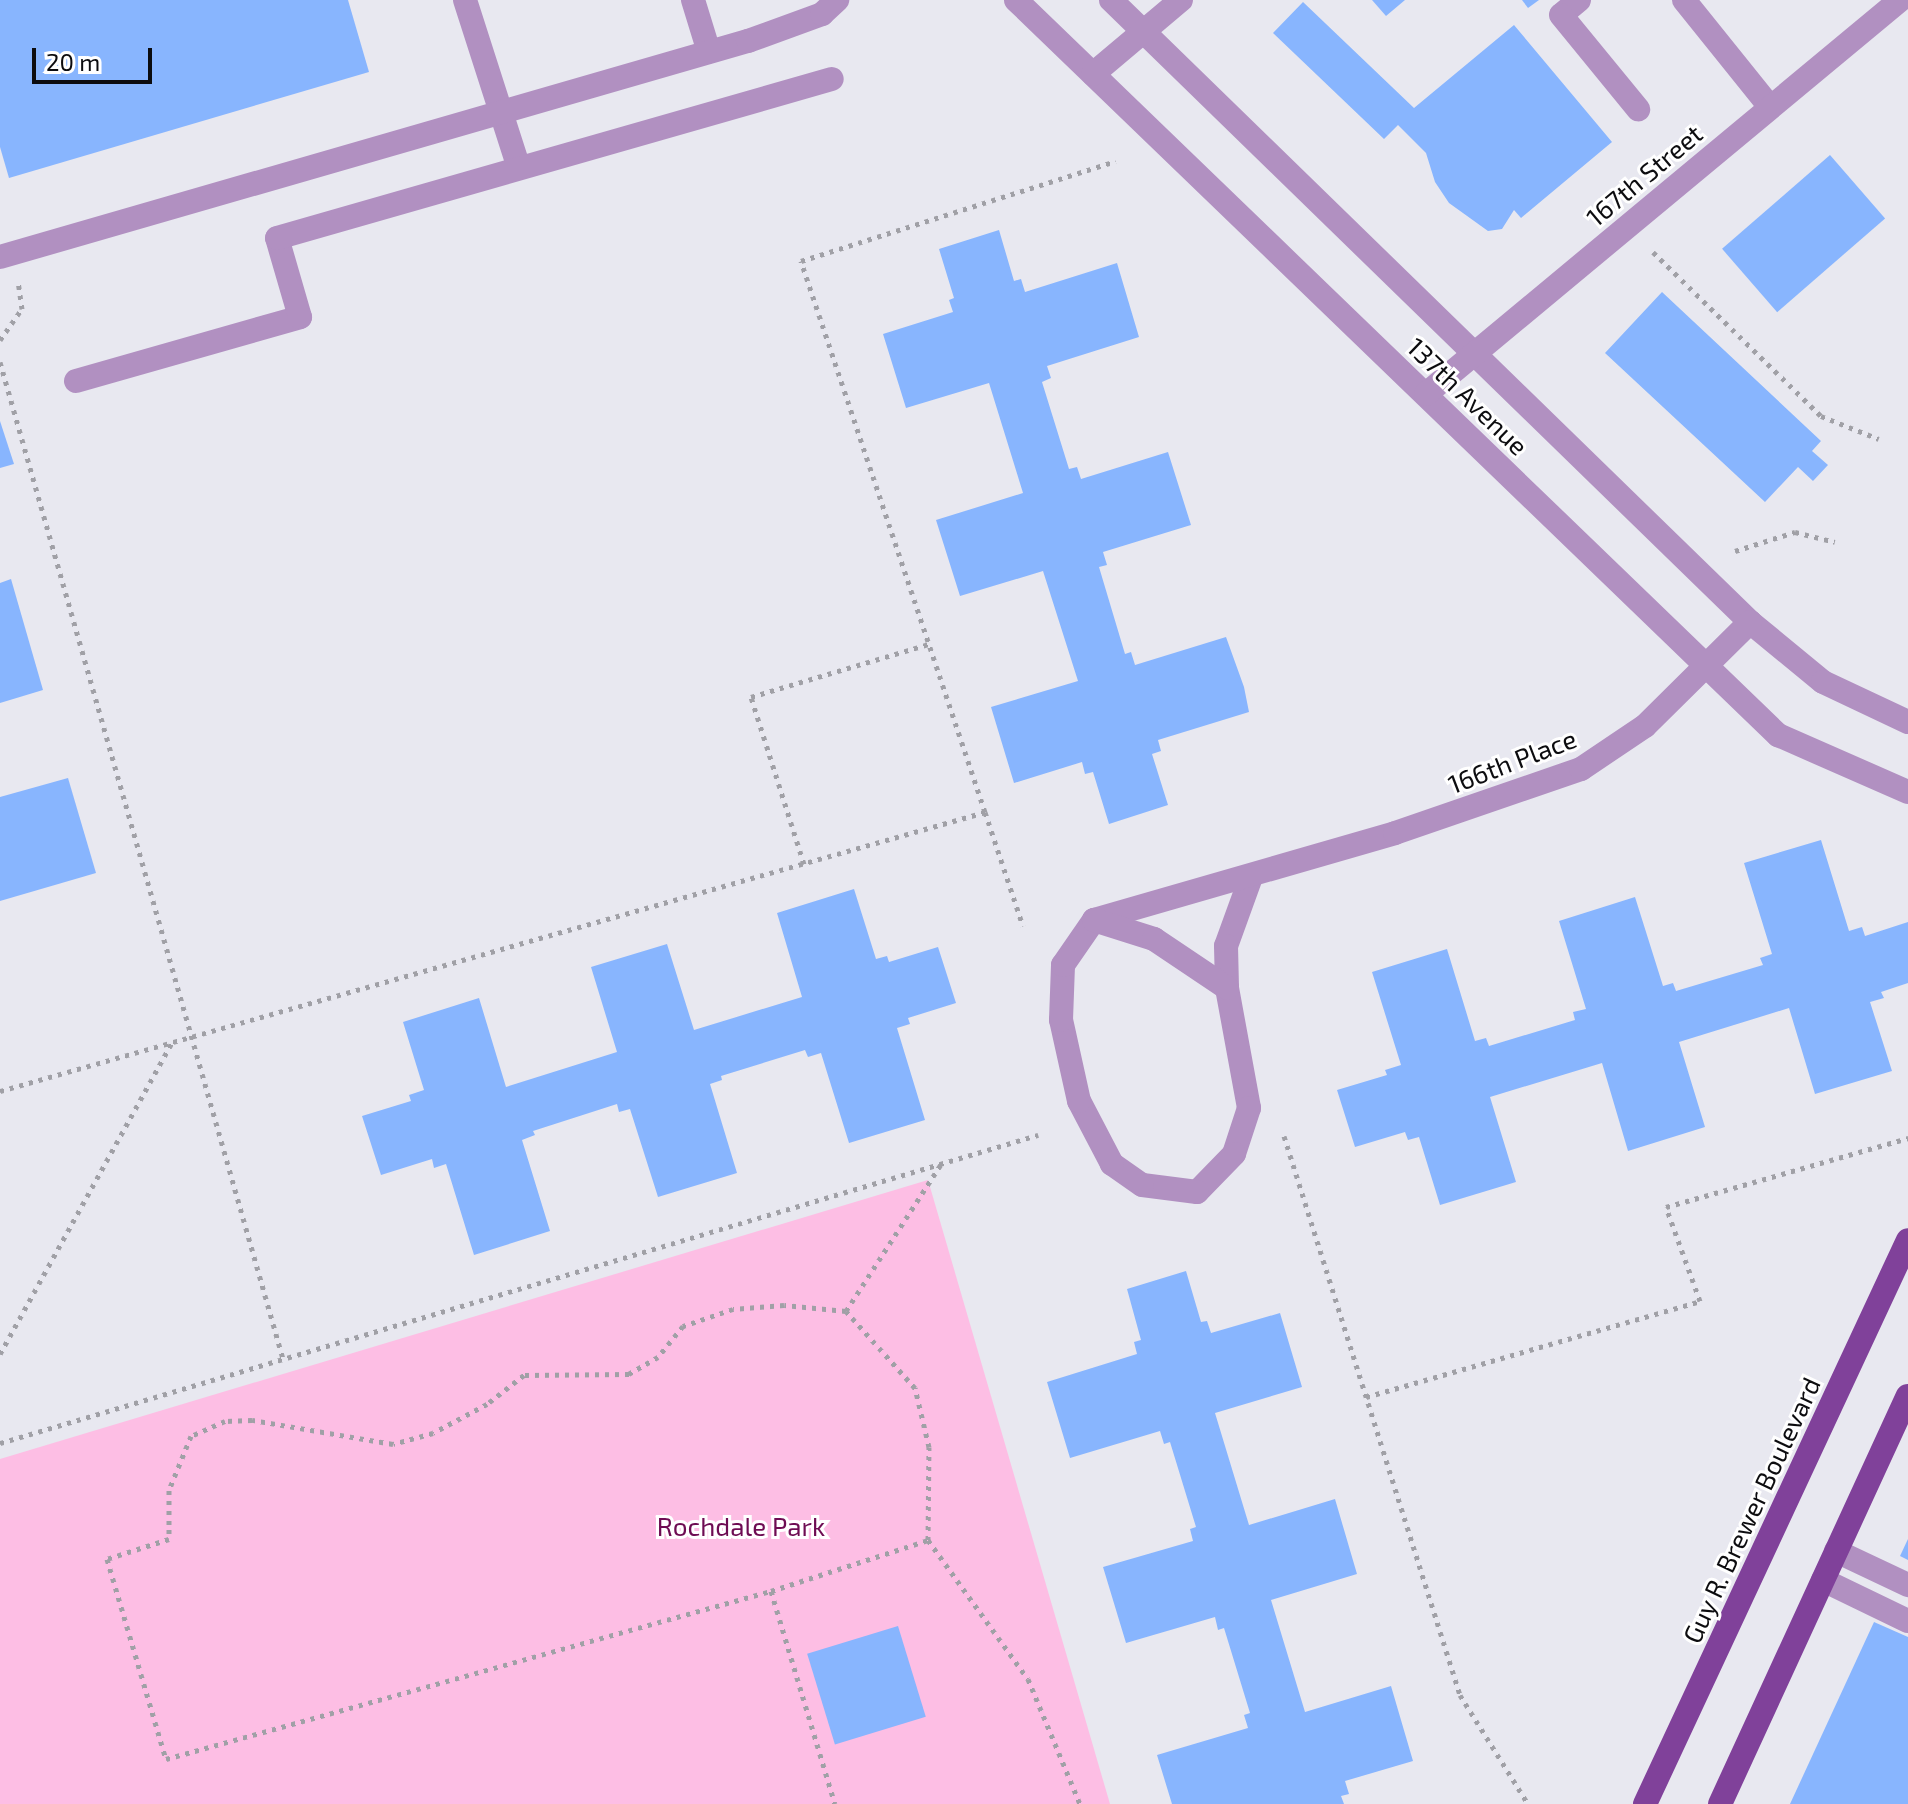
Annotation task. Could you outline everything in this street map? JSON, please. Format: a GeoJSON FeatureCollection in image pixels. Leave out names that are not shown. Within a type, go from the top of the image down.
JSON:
{"type":"FeatureCollection","features":[{"type":"Feature","properties":{"kind":"main road","name":"Guy R. Brewer Boulevard"},"geometry":{"type":"LineString","coordinates":[[1645,1804],[1908,1240]]}},
{"type":"Feature","properties":{"kind":"main road"},"geometry":{"type":"LineString","coordinates":[[1720,1804],[1908,1396]]}},
{"type":"Feature","properties":{"kind":"street"},"geometry":{"type":"LineString","coordinates":[[465,0],[519,168]]}},
{"type":"Feature","properties":{"kind":"street"},"geometry":{"type":"LineString","coordinates":[[693,0],[709,52]]}},
{"type":"Feature","properties":{"kind":"street"},"geometry":{"type":"LineString","coordinates":[[7,255],[709,52],[822,14],[837,0]]}},
{"type":"Feature","properties":{"kind":"street","name":"137th Avenue"},"geometry":{"type":"LineString","coordinates":[[1016,0],[1778,735],[1908,792]]}},
{"type":"Feature","properties":{"kind":"street","name":"137th Avenue"},"geometry":{"type":"LineString","coordinates":[[1111,0],[1750,622],[1823,682],[1908,722]]}},
{"type":"Feature","properties":{"kind":"street"},"geometry":{"type":"LineString","coordinates":[[1093,74],[1181,0]]}},
{"type":"Feature","properties":{"kind":"street"},"geometry":{"type":"LineString","coordinates":[[1579,0],[1561,15],[1638,109]]}},
{"type":"Feature","properties":{"kind":"street"},"geometry":{"type":"LineString","coordinates":[[1684,0],[1770,107]]}},
{"type":"Feature","properties":{"kind":"street","name":"167th Street"},"geometry":{"type":"LineString","coordinates":[[1426,394],[1900,0]]}},
{"type":"Feature","properties":{"kind":"street"},"geometry":{"type":"LineString","coordinates":[[76,381],[300,317],[277,238],[832,79]]}},
{"type":"Feature","properties":{"kind":"street","name":"166th Place"},"geometry":{"type":"LineString","coordinates":[[1094,920],[1251,877],[1581,769],[1645,726],[1703,663],[1750,622]]}},
{"type":"Feature","properties":{"kind":"street"},"geometry":{"type":"LineString","coordinates":[[1227,988],[1154,939],[1094,920],[1063,965],[1061,1020],[1079,1101],[1112,1164],[1142,1185],[1197,1192],[1234,1154],[1249,1108],[1227,988],[1226,946],[1251,877]]}},
{"type":"Feature","properties":{"kind":"street"},"geometry":{"type":"LineString","coordinates":[[1836,1551],[1908,1585]]}},
{"type":"Feature","properties":{"kind":"street"},"geometry":{"type":"LineString","coordinates":[[1823,1580],[1908,1621]]}},
{"type":"Feature","properties":{"kind":"path"},"geometry":{"type":"LineString","coordinates":[[1023,926],[801,261],[1116,161]]}},
{"type":"Feature","properties":{"kind":"path"},"geometry":{"type":"LineString","coordinates":[[1653,252],[1821,416],[1879,439]]}},
{"type":"Feature","properties":{"kind":"path"},"geometry":{"type":"LineString","coordinates":[[0,340],[22,309],[7,255]]}},
{"type":"Feature","properties":{"kind":"path"},"geometry":{"type":"LineString","coordinates":[[0,362],[195,1036],[283,1359]]}},
{"type":"Feature","properties":{"kind":"path"},"geometry":{"type":"LineString","coordinates":[[1735,551],[1795,532],[1835,542]]}},
{"type":"Feature","properties":{"kind":"path"},"geometry":{"type":"LineString","coordinates":[[804,864],[751,697],[929,644]]}},
{"type":"Feature","properties":{"kind":"path"},"geometry":{"type":"LineString","coordinates":[[0,1091],[985,812]]}},
{"type":"Feature","properties":{"kind":"path"},"geometry":{"type":"LineString","coordinates":[[0,1354],[172,1042]]}},
{"type":"Feature","properties":{"kind":"path"},"geometry":{"type":"LineString","coordinates":[[0,1443],[1038,1135]]}},
{"type":"Feature","properties":{"kind":"path"},"geometry":{"type":"LineString","coordinates":[[1284,1136],[1460,1695],[1528,1804]]}},
{"type":"Feature","properties":{"kind":"path"},"geometry":{"type":"LineString","coordinates":[[1366,1397],[1700,1301],[1666,1207],[1908,1138]]}},
{"type":"Feature","properties":{"kind":"path"},"geometry":{"type":"LineString","coordinates":[[846,1311],[941,1164]]}},
{"type":"Feature","properties":{"kind":"path"},"geometry":{"type":"LineString","coordinates":[[928,1540],[771,1591],[166,1759],[107,1559],[169,1539],[169,1490],[177,1461],[191,1436],[225,1421],[252,1420],[393,1444],[433,1433],[487,1404],[524,1375],[629,1374],[658,1357],[683,1326],[733,1309],[784,1305],[846,1311],[915,1388],[929,1447],[928,1540],[1028,1679],[1080,1804]]}},
{"type":"Feature","properties":{"kind":"path"},"geometry":{"type":"LineString","coordinates":[[771,1591],[835,1804]]}},
{"type":"Feature","properties":{"kind":"green space","name":"Rochdale Park"},"geometry":{"type":"Polygon","coordinates":[[[928,1180],[1110,1804],[0,1804],[0,1459],[928,1180]]]}},
{"type":"Feature","properties":{"kind":"building"},"geometry":{"type":"Polygon","coordinates":[[[0,0],[348,0],[369,72],[9,178],[0,147],[0,0]]]}},
{"type":"Feature","properties":{"kind":"building"},"geometry":{"type":"Polygon","coordinates":[[[1372,0],[1405,0],[1386,16],[1372,0]]]}},
{"type":"Feature","properties":{"kind":"building"},"geometry":{"type":"Polygon","coordinates":[[[1522,0],[1539,0],[1528,8],[1522,0]]]}},
{"type":"Feature","properties":{"kind":"building"},"geometry":{"type":"Polygon","coordinates":[[[1303,2],[1414,108],[1514,25],[1612,142],[1521,218],[1514,210],[1502,229],[1488,231],[1449,203],[1435,182],[1426,153],[1398,125],[1384,139],[1273,33],[1303,2]]]}},
{"type":"Feature","properties":{"kind":"building"},"geometry":{"type":"Polygon","coordinates":[[[1830,155],[1885,218],[1777,312],[1722,249],[1830,155]]]}},
{"type":"Feature","properties":{"kind":"building"},"geometry":{"type":"Polygon","coordinates":[[[999,230],[1014,281],[1021,279],[1025,292],[1117,263],[1139,337],[1047,366],[1051,378],[1042,382],[1069,469],[1077,467],[1081,479],[1168,452],[1191,525],[1103,552],[1107,565],[1099,567],[1125,654],[1131,652],[1135,665],[1226,637],[1244,687],[1249,712],[1158,740],[1161,751],[1152,754],[1168,805],[1109,824],[1093,772],[1085,774],[1082,762],[1014,783],[991,707],[1078,681],[1043,571],[960,596],[936,520],[1023,493],[989,383],[906,408],[883,334],[953,312],[949,300],[954,298],[939,249],[999,230]]]}},
{"type":"Feature","properties":{"kind":"building"},"geometry":{"type":"Polygon","coordinates":[[[1662,292],[1821,441],[1812,451],[1828,465],[1813,481],[1798,467],[1765,502],[1605,353],[1662,292]]]}},
{"type":"Feature","properties":{"kind":"building"},"geometry":{"type":"Polygon","coordinates":[[[0,421],[14,464],[0,468],[0,421]]]}},
{"type":"Feature","properties":{"kind":"building"},"geometry":{"type":"Polygon","coordinates":[[[11,579],[43,690],[0,703],[0,583],[11,579]]]}},
{"type":"Feature","properties":{"kind":"building"},"geometry":{"type":"Polygon","coordinates":[[[68,778],[96,873],[0,901],[0,797],[68,778]]]}},
{"type":"Feature","properties":{"kind":"building"},"geometry":{"type":"Polygon","coordinates":[[[1821,840],[1849,931],[1862,927],[1865,936],[1908,922],[1908,983],[1881,992],[1884,998],[1870,1002],[1892,1071],[1815,1094],[1789,1008],[1679,1042],[1705,1127],[1628,1151],[1602,1063],[1490,1097],[1516,1182],[1440,1205],[1419,1137],[1408,1140],[1405,1132],[1355,1147],[1337,1090],[1387,1075],[1385,1070],[1401,1065],[1372,972],[1447,949],[1475,1041],[1486,1038],[1489,1046],[1575,1020],[1573,1012],[1586,1009],[1559,921],[1635,897],[1663,986],[1673,983],[1676,991],[1763,965],[1760,958],[1772,954],[1744,863],[1821,840]]]}},
{"type":"Feature","properties":{"kind":"building"},"geometry":{"type":"Polygon","coordinates":[[[854,889],[876,959],[887,956],[889,962],[938,947],[956,1003],[908,1018],[910,1024],[897,1028],[925,1120],[849,1143],[821,1053],[808,1057],[805,1050],[721,1076],[722,1080],[710,1084],[737,1173],[658,1197],[630,1109],[619,1112],[617,1104],[533,1131],[535,1135],[522,1140],[550,1231],[474,1255],[446,1164],[434,1168],[432,1159],[381,1175],[362,1116],[411,1101],[409,1095],[424,1090],[403,1022],[479,998],[506,1087],[617,1052],[591,967],[667,944],[694,1030],[802,997],[777,913],[854,889]]]}},
{"type":"Feature","properties":{"kind":"building"},"geometry":{"type":"Polygon","coordinates":[[[1186,1271],[1201,1322],[1207,1321],[1211,1333],[1280,1313],[1302,1387],[1215,1413],[1249,1525],[1335,1499],[1357,1574],[1271,1600],[1305,1712],[1391,1686],[1413,1761],[1345,1781],[1349,1794],[1341,1796],[1344,1804],[1172,1804],[1157,1755],[1248,1728],[1244,1715],[1250,1713],[1224,1628],[1218,1630],[1215,1617],[1126,1643],[1103,1567],[1193,1541],[1190,1529],[1196,1527],[1170,1442],[1164,1444],[1160,1431],[1070,1458],[1047,1382],[1137,1354],[1134,1342],[1141,1340],[1127,1289],[1186,1271]]]}},
{"type":"Feature","properties":{"kind":"building"},"geometry":{"type":"Polygon","coordinates":[[[1908,1539],[1908,1560],[1900,1556],[1908,1539]]]}},
{"type":"Feature","properties":{"kind":"building"},"geometry":{"type":"Polygon","coordinates":[[[1874,1622],[1908,1637],[1908,1804],[1790,1804],[1874,1622]]]}},
{"type":"Feature","properties":{"kind":"building"},"geometry":{"type":"Polygon","coordinates":[[[898,1626],[926,1717],[835,1745],[807,1654],[898,1626]]]}}]}
